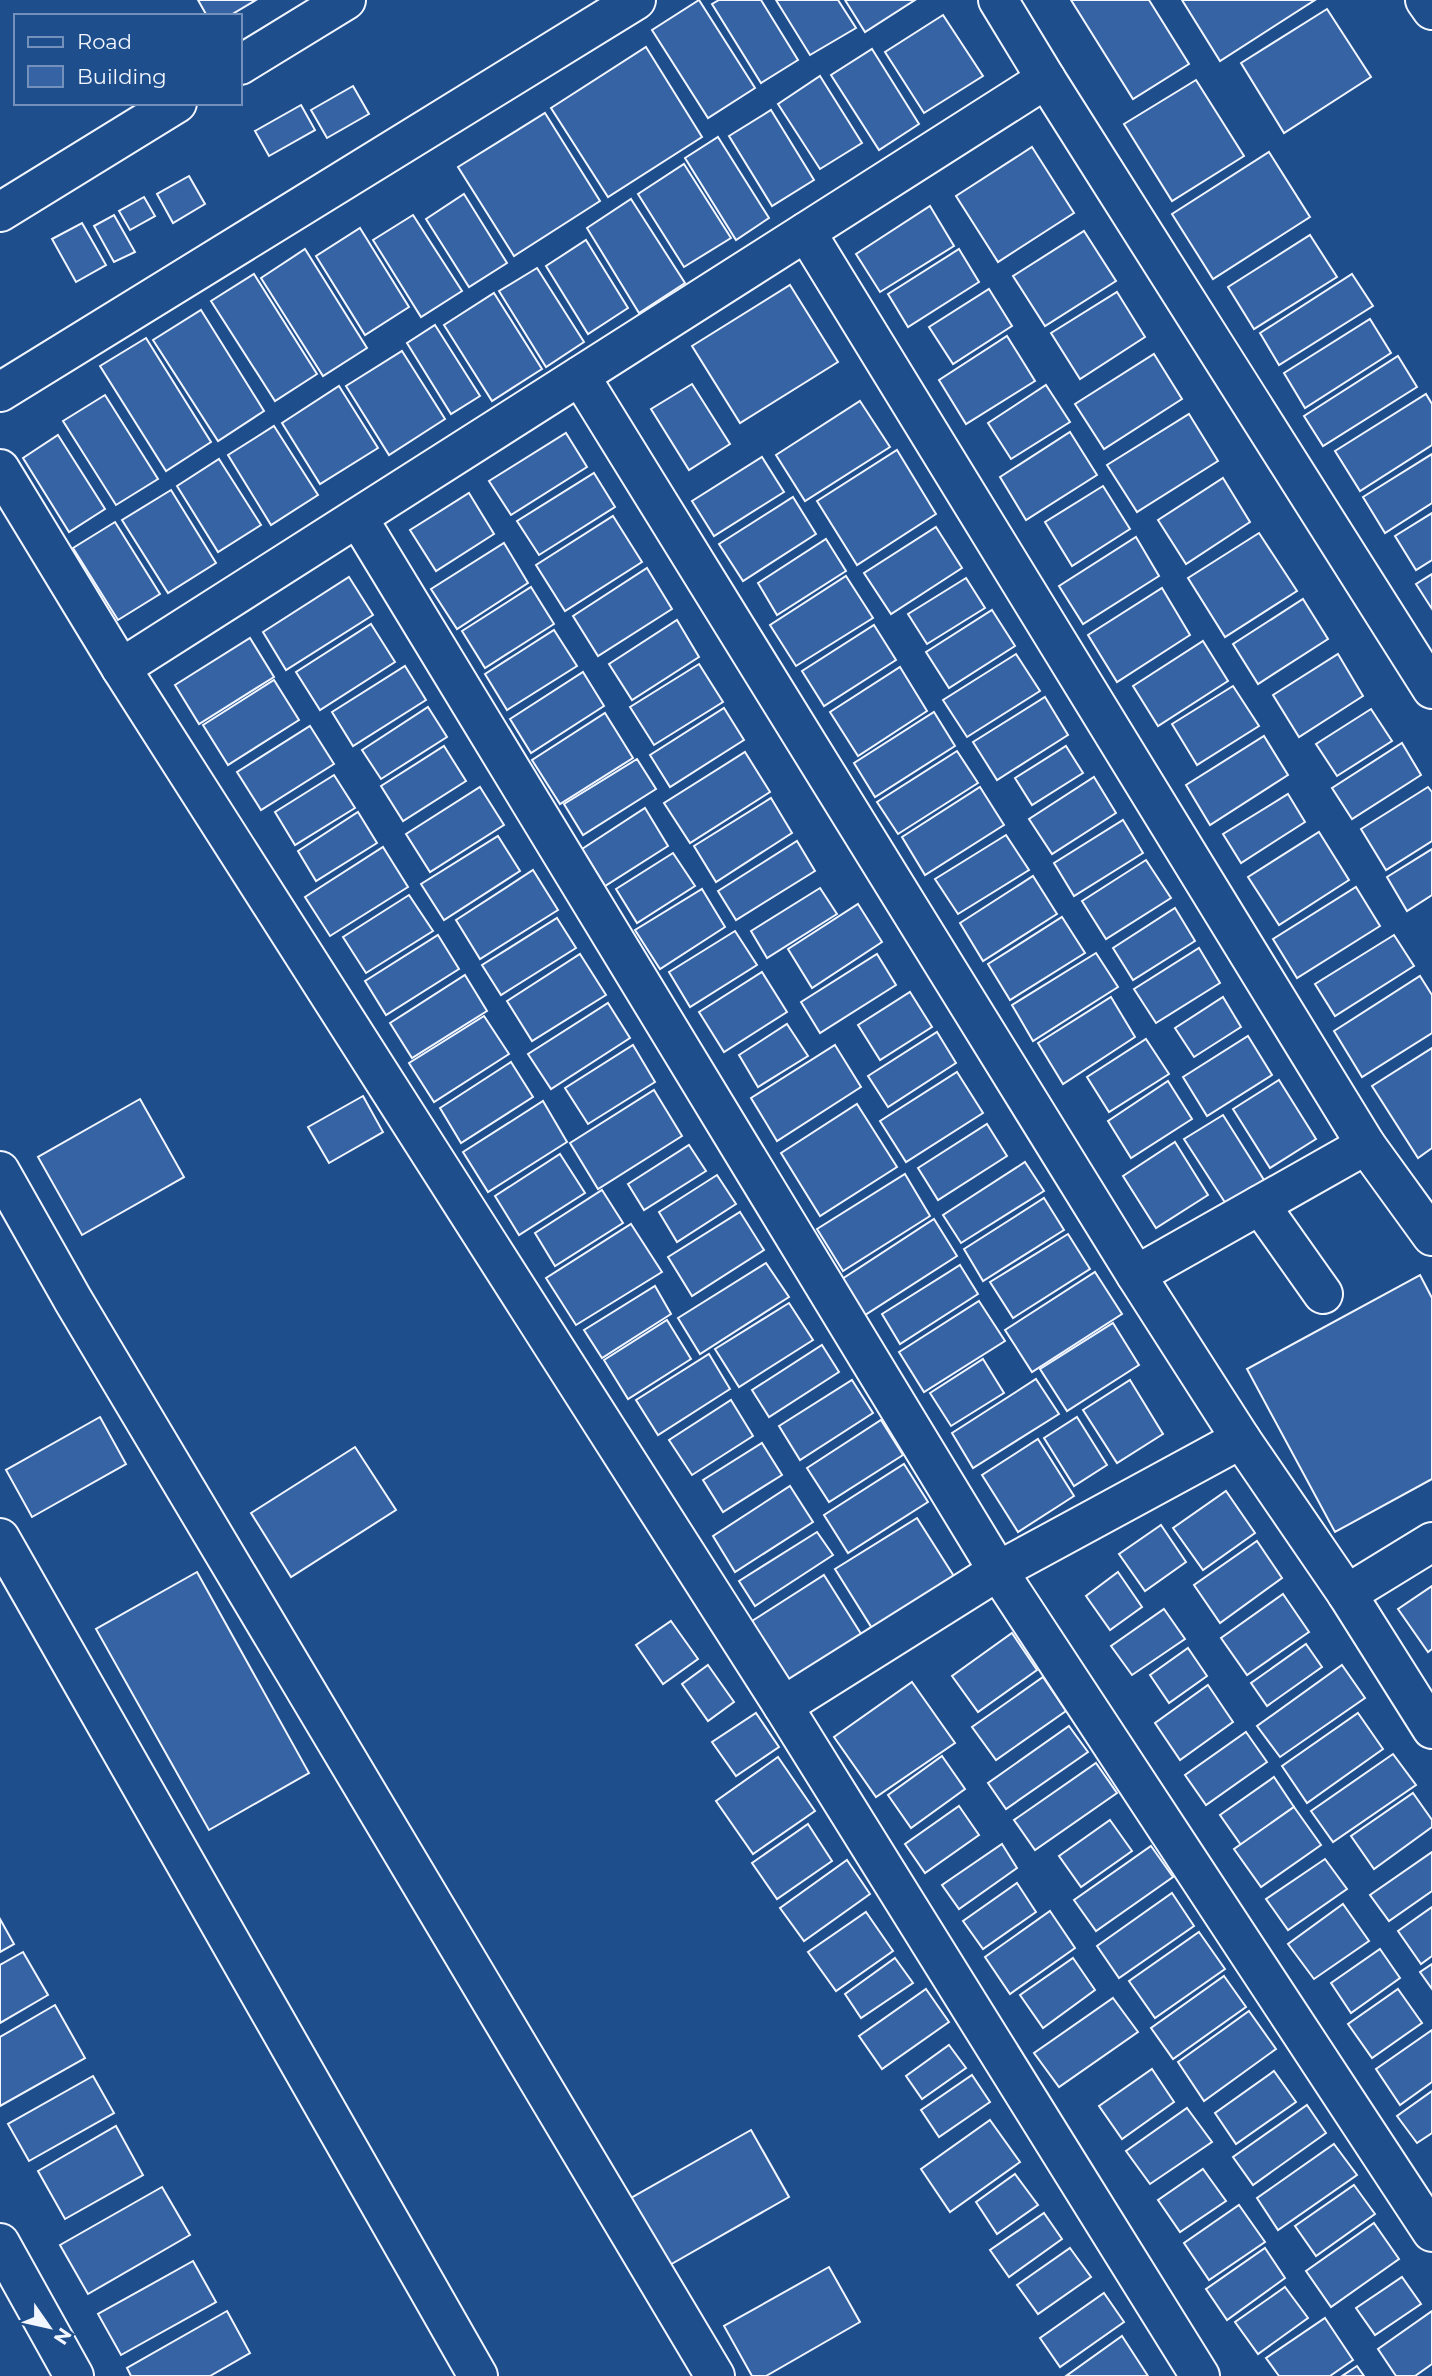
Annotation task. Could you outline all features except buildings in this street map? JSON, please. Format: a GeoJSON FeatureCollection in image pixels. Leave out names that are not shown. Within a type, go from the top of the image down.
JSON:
{"type":"FeatureCollection","features":[{"type":"Feature","properties":{"kind":"street"},"geometry":{"type":"LineString","coordinates":[[242,64],[346,0]]}},
{"type":"Feature","properties":{"kind":"street"},"geometry":{"type":"LineString","coordinates":[[0,392],[636,0]]}},
{"type":"Feature","properties":{"kind":"street"},"geometry":{"type":"LineString","coordinates":[[998,0],[1432,690]]}},
{"type":"Feature","properties":{"kind":"street"},"geometry":{"type":"LineString","coordinates":[[1425,0],[1432,10]]}},
{"type":"Feature","properties":{"kind":"street"},"geometry":{"type":"LineString","coordinates":[[121,667],[1046,79]]}},
{"type":"Feature","properties":{"kind":"street"},"geometry":{"type":"LineString","coordinates":[[0,212],[174,105]]}},
{"type":"Feature","properties":{"kind":"street"},"geometry":{"type":"LineString","coordinates":[[806,232],[1366,1144],[1432,1236]]}},
{"type":"Feature","properties":{"kind":"street"},"geometry":{"type":"LineString","coordinates":[[580,376],[1136,1275],[1241,1439],[1347,1594],[1432,1729]]}},
{"type":"Feature","properties":{"kind":"street"},"geometry":{"type":"LineString","coordinates":[[0,469],[121,667],[783,1706],[1200,2376]]}},
{"type":"Feature","properties":{"kind":"street"},"geometry":{"type":"LineString","coordinates":[[358,518],[998,1571],[1432,2232]]}},
{"type":"Feature","properties":{"kind":"street"},"geometry":{"type":"LineString","coordinates":[[1136,1275],[1366,1144]]}},
{"type":"Feature","properties":{"kind":"street"},"geometry":{"type":"LineString","coordinates":[[0,1171],[73,1300],[715,2376]]}},
{"type":"Feature","properties":{"kind":"street"},"geometry":{"type":"LineString","coordinates":[[1261,1205],[1323,1294]]}},
{"type":"Feature","properties":{"kind":"street"},"geometry":{"type":"LineString","coordinates":[[783,1706],[998,1571],[1241,1439]]}},
{"type":"Feature","properties":{"kind":"street"},"geometry":{"type":"LineString","coordinates":[[0,1538],[478,2376]]}},
{"type":"Feature","properties":{"kind":"street"},"geometry":{"type":"LineString","coordinates":[[1347,1594],[1432,1542]]}},
{"type":"Feature","properties":{"kind":"street"},"geometry":{"type":"LineString","coordinates":[[0,2243],[74,2376]]}}]}
